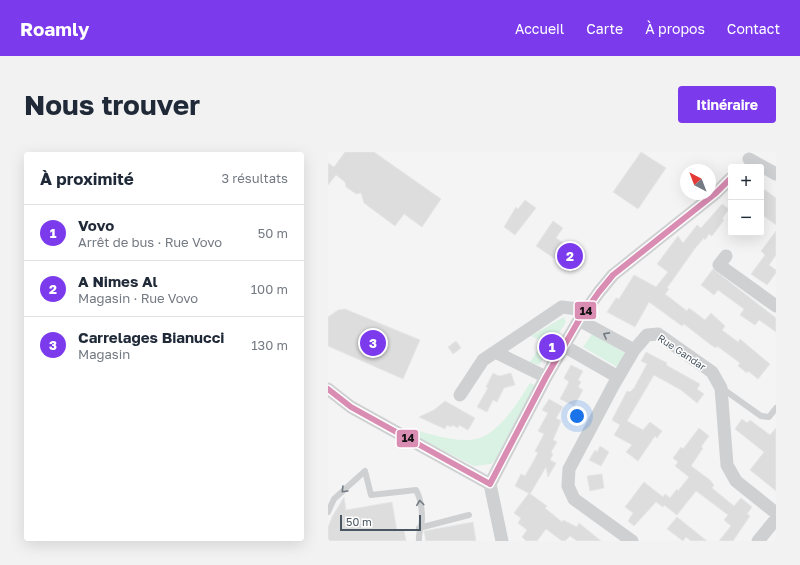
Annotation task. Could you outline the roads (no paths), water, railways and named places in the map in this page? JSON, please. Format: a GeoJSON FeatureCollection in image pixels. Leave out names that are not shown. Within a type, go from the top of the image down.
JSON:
{"type":"FeatureCollection","features":[{"type":"Feature","properties":{"kind":"street"},"geometry":{"type":"LineString","coordinates":[[749,159],[776,174]]}},
{"type":"Feature","properties":{"kind":"street"},"geometry":{"type":"LineString","coordinates":[[502,541],[490,484],[546,377],[582,315],[613,275],[716,193],[728,181]]}},
{"type":"Feature","properties":{"kind":"street"},"geometry":{"type":"LineString","coordinates":[[726,256],[720,265],[776,306]]}},
{"type":"Feature","properties":{"kind":"street"},"geometry":{"type":"LineString","coordinates":[[460,395],[483,360],[562,307],[582,315],[634,350]]}},
{"type":"Feature","properties":{"kind":"street","name":"Rue Gandar"},"geometry":{"type":"LineString","coordinates":[[632,541],[574,499],[568,486],[569,469],[634,350],[647,335],[658,334],[712,372],[721,388],[727,465],[736,481],[776,513]]}},
{"type":"Feature","properties":{"kind":"street"},"geometry":{"type":"LineString","coordinates":[[564,346],[616,381]]}},
{"type":"Feature","properties":{"kind":"street"},"geometry":{"type":"LineString","coordinates":[[495,352],[546,377]]}},
{"type":"Feature","properties":{"kind":"street"},"geometry":{"type":"LineString","coordinates":[[328,389],[351,407],[490,484]]}},
{"type":"Feature","properties":{"kind":"street"},"geometry":{"type":"LineString","coordinates":[[758,541],[776,519]]}},
{"type":"Feature","properties":{"kind":"lane","name":"Rue Gandar"},"geometry":{"type":"LineString","coordinates":[[721,388],[761,416],[769,417],[776,408]]}},
{"type":"Feature","properties":{"kind":"lane"},"geometry":{"type":"LineString","coordinates":[[328,512],[334,500],[366,471],[372,494],[416,490],[419,495],[422,520],[419,528],[419,541]]}},
{"type":"Feature","properties":{"kind":"lane"},"geometry":{"type":"LineString","coordinates":[[419,528],[469,516]]}},
{"type":"Feature","properties":{"kind":"place","name":"A Nimes Al"},"geometry":{"type":"Point","coordinates":[570,256]}},
{"type":"Feature","properties":{"kind":"place","name":"Carrelages Bianucci"},"geometry":{"type":"Point","coordinates":[373,343]}},
{"type":"Feature","properties":{"kind":"place","name":"Vovo"},"geometry":{"type":"Point","coordinates":[552,347]}}]}
